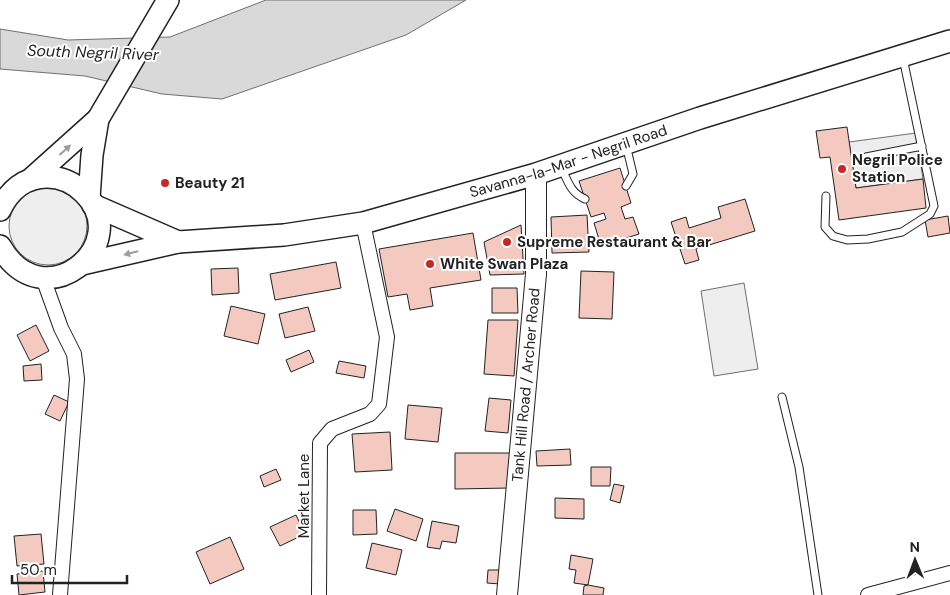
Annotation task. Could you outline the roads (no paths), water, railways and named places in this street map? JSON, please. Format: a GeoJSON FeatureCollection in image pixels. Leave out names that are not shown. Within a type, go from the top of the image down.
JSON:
{"type":"FeatureCollection","features":[{"type":"Feature","properties":{"kind":"main road"},"geometry":{"type":"LineString","coordinates":[[0,210],[5,199],[15,186],[98,119],[168,0]]}},
{"type":"Feature","properties":{"kind":"main road","name":"Savanna-la-Mar - Negril Road"},"geometry":{"type":"LineString","coordinates":[[43,278],[64,275],[82,264],[178,242],[284,235],[363,223],[536,174],[626,142],[950,41]]}},
{"type":"Feature","properties":{"kind":"main road"},"geometry":{"type":"LineString","coordinates":[[82,264],[91,255],[98,230],[91,202],[92,155],[98,119]]}},
{"type":"Feature","properties":{"kind":"main road","name":"Savanna-la-Mar - Negril Road"},"geometry":{"type":"LineString","coordinates":[[15,186],[46,177],[63,179],[77,187],[91,202],[122,219],[178,242]]}},
{"type":"Feature","properties":{"kind":"main road"},"geometry":{"type":"LineString","coordinates":[[2,252],[23,272],[43,278]]}},
{"type":"Feature","properties":{"kind":"street","name":"Tank Hill Road / Archer Road"},"geometry":{"type":"LineString","coordinates":[[507,595],[536,274],[536,174]]}},
{"type":"Feature","properties":{"kind":"street","name":"Market Lane"},"geometry":{"type":"LineString","coordinates":[[319,595],[320,443],[332,428],[370,414],[379,404],[384,375],[387,337],[363,223]]}},
{"type":"Feature","properties":{"kind":"street"},"geometry":{"type":"LineString","coordinates":[[43,278],[61,328],[74,354],[77,379],[60,595]]}},
{"type":"Feature","properties":{"kind":"street"},"geometry":{"type":"LineString","coordinates":[[868,595],[950,573]]}},
{"type":"Feature","properties":{"kind":"lane"},"geometry":{"type":"LineString","coordinates":[[826,196],[825,227],[833,236],[847,240],[902,232],[930,214],[934,206],[903,55]]}},
{"type":"Feature","properties":{"kind":"lane"},"geometry":{"type":"LineString","coordinates":[[626,142],[633,174],[626,186]]}},
{"type":"Feature","properties":{"kind":"lane"},"geometry":{"type":"LineString","coordinates":[[866,157],[922,146]]}},
{"type":"Feature","properties":{"kind":"lane"},"geometry":{"type":"LineString","coordinates":[[560,166],[572,190],[577,196],[585,199]]}},
{"type":"Feature","properties":{"kind":"lane"},"geometry":{"type":"LineString","coordinates":[[782,397],[799,467],[818,595]]}},
{"type":"Feature","properties":{"kind":"water","name":"South Negril River"},"geometry":{"type":"Polygon","coordinates":[[[266,0],[466,0],[406,35],[222,99],[162,94],[85,76],[0,69],[0,29],[68,40],[170,37],[266,0]]]}},
{"type":"Feature","properties":{"kind":"place","name":"Negril Police Station"},"geometry":{"type":"Point","coordinates":[842,169]}},
{"type":"Feature","properties":{"kind":"place","name":"Beauty 21"},"geometry":{"type":"Point","coordinates":[165,183]}},
{"type":"Feature","properties":{"kind":"place","name":"Supreme Restaurant & Bar"},"geometry":{"type":"Point","coordinates":[507,242]}},
{"type":"Feature","properties":{"kind":"place","name":"White Swan Plaza"},"geometry":{"type":"Point","coordinates":[430,264]}}]}
